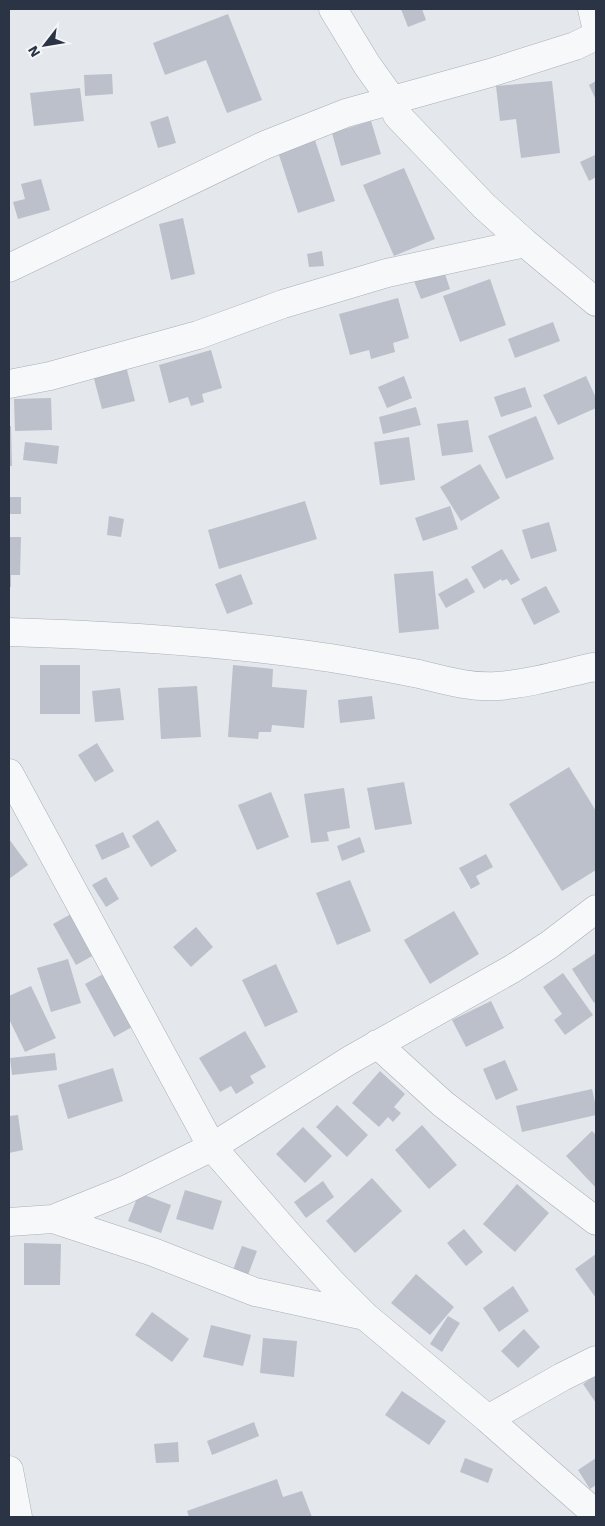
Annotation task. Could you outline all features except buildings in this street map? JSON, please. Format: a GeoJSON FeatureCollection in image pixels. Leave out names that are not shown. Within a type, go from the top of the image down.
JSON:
{"type":"FeatureCollection","features":[{"type":"Feature","properties":{"kind":"street"},"geometry":{"type":"LineString","coordinates":[[333,9],[367,65],[392,100],[397,115],[484,206],[596,302]]}},
{"type":"Feature","properties":{"kind":"street"},"geometry":{"type":"LineString","coordinates":[[592,9],[596,26]]}},
{"type":"Feature","properties":{"kind":"street"},"geometry":{"type":"LineString","coordinates":[[9,268],[265,145],[346,113],[490,73],[575,46],[596,36]]}},
{"type":"Feature","properties":{"kind":"street"},"geometry":{"type":"LineString","coordinates":[[9,384],[50,376],[198,335],[283,304],[387,273],[525,243]]}},
{"type":"Feature","properties":{"kind":"street"},"geometry":{"type":"LineString","coordinates":[[9,632],[91,634],[312,655],[409,672],[468,685],[496,686],[521,683],[593,667],[596,668]]}},
{"type":"Feature","properties":{"kind":"street"},"geometry":{"type":"LineString","coordinates":[[9,773],[212,1148],[292,1240],[365,1316],[488,1419],[596,1514]]}},
{"type":"Feature","properties":{"kind":"street"},"geometry":{"type":"LineString","coordinates":[[9,1222],[53,1219],[125,1190],[212,1148],[350,1060],[512,969],[549,945],[596,909]]}},
{"type":"Feature","properties":{"kind":"street"},"geometry":{"type":"LineString","coordinates":[[377,1044],[443,1104],[596,1221]]}},
{"type":"Feature","properties":{"kind":"street"},"geometry":{"type":"LineString","coordinates":[[53,1219],[153,1252],[255,1292],[365,1316]]}},
{"type":"Feature","properties":{"kind":"street"},"geometry":{"type":"LineString","coordinates":[[488,1419],[596,1360]]}},
{"type":"Feature","properties":{"kind":"street"},"geometry":{"type":"LineString","coordinates":[[9,1470],[18,1517]]}}]}
